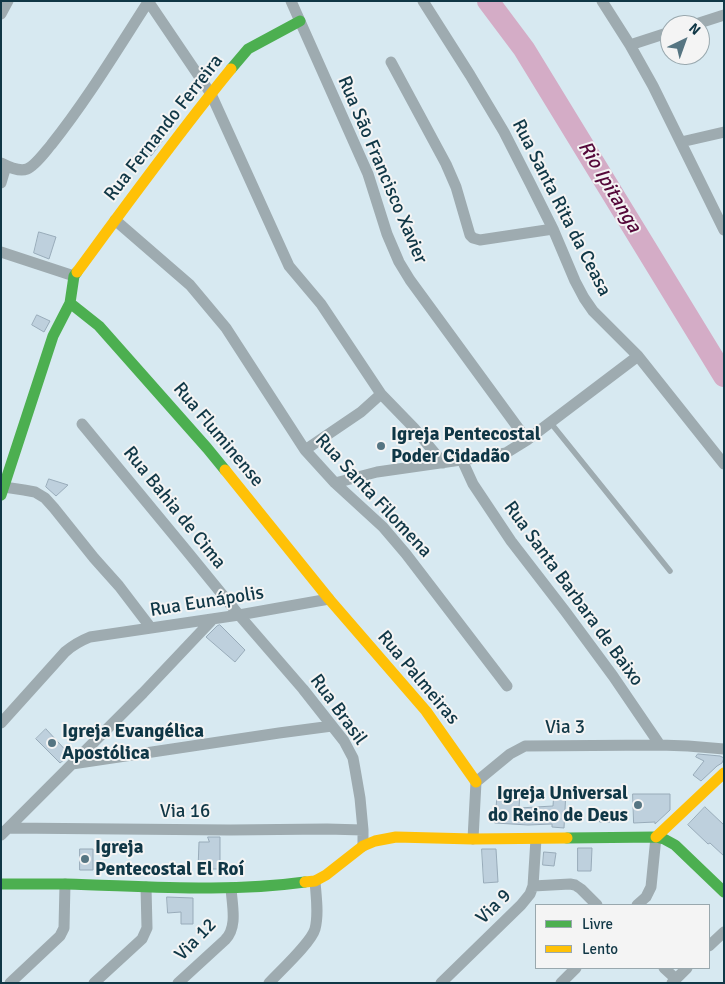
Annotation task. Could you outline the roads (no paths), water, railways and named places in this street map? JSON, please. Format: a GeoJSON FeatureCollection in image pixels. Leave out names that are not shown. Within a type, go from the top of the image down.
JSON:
{"type":"FeatureCollection","features":[{"type":"Feature","properties":{"kind":"street"},"geometry":{"type":"LineString","coordinates":[[1,14],[8,1]]}},
{"type":"Feature","properties":{"kind":"street","name":"Rua São Francisco Xavier"},"geometry":{"type":"LineString","coordinates":[[291,1],[368,174],[387,234],[399,262],[420,294],[527,440]]}},
{"type":"Feature","properties":{"kind":"street","name":"Rua Santa Rita da Ceasa"},"geometry":{"type":"LineString","coordinates":[[423,1],[504,132],[553,229],[584,298],[593,311],[638,356],[724,464]]}},
{"type":"Feature","properties":{"kind":"street"},"geometry":{"type":"LineString","coordinates":[[602,1],[653,86],[724,230]]}},
{"type":"Feature","properties":{"kind":"street"},"geometry":{"type":"LineString","coordinates":[[1,183],[4,164],[20,170],[29,169],[48,149],[69,121],[148,2],[211,94],[289,266],[321,304],[381,394],[414,428],[443,463]]}},
{"type":"Feature","properties":{"kind":"street"},"geometry":{"type":"LineString","coordinates":[[710,20],[724,15]]}},
{"type":"Feature","properties":{"kind":"street","name":"Rua Fernando Ferreira"},"geometry":{"type":"LineString","coordinates":[[74,276],[211,94],[248,49],[300,21]]}},
{"type":"Feature","properties":{"kind":"street"},"geometry":{"type":"LineString","coordinates":[[630,45],[660,35]]}},
{"type":"Feature","properties":{"kind":"street"},"geometry":{"type":"LineString","coordinates":[[391,62],[446,164],[456,188],[470,236],[480,240],[553,229]]}},
{"type":"Feature","properties":{"kind":"street"},"geometry":{"type":"LineString","coordinates":[[681,142],[724,132]]}},
{"type":"Feature","properties":{"kind":"street","name":"Rua Santa Filomena"},"geometry":{"type":"LineString","coordinates":[[115,220],[190,285],[226,328],[305,450],[335,483],[384,527],[507,686]]}},
{"type":"Feature","properties":{"kind":"street"},"geometry":{"type":"LineString","coordinates":[[1,252],[74,276],[70,303],[53,336],[2,490],[35,492],[45,498],[119,586],[151,628]]}},
{"type":"Feature","properties":{"kind":"street","name":"Rua Fluminense"},"geometry":{"type":"LineString","coordinates":[[70,303],[104,331],[207,448],[329,600]]}},
{"type":"Feature","properties":{"kind":"street"},"geometry":{"type":"LineString","coordinates":[[335,483],[377,472],[506,452],[527,440],[638,356]]}},
{"type":"Feature","properties":{"kind":"street"},"geometry":{"type":"LineString","coordinates":[[305,450],[361,412],[381,394]]}},
{"type":"Feature","properties":{"kind":"street","name":"Rua Bahia de Cima"},"geometry":{"type":"LineString","coordinates":[[82,424],[238,615]]}},
{"type":"Feature","properties":{"kind":"street","name":"Rua Santa Barbara de Baixo"},"geometry":{"type":"LineString","coordinates":[[462,460],[474,484],[511,542],[613,676],[660,745]]}},
{"type":"Feature","properties":{"kind":"street","name":"Rua Eunápolis"},"geometry":{"type":"LineString","coordinates":[[1,723],[65,652],[75,644],[90,637],[329,600]]}},
{"type":"Feature","properties":{"kind":"street","name":"Rua Palmeiras"},"geometry":{"type":"LineString","coordinates":[[329,600],[426,712],[476,782]]}},
{"type":"Feature","properties":{"kind":"street","name":"Rua Brasil"},"geometry":{"type":"LineString","coordinates":[[238,615],[286,668],[344,741],[353,758],[360,798],[363,846]]}},
{"type":"Feature","properties":{"kind":"street"},"geometry":{"type":"LineString","coordinates":[[4,832],[143,693],[213,619]]}},
{"type":"Feature","properties":{"kind":"street"},"geometry":{"type":"LineString","coordinates":[[72,764],[332,726]]}},
{"type":"Feature","properties":{"kind":"street","name":"Via 3"},"geometry":{"type":"LineString","coordinates":[[476,782],[510,754],[525,746],[660,745],[724,749]]}},
{"type":"Feature","properties":{"kind":"street"},"geometry":{"type":"LineString","coordinates":[[638,904],[646,897],[651,887],[656,837],[724,774]]}},
{"type":"Feature","properties":{"kind":"street"},"geometry":{"type":"LineString","coordinates":[[473,839],[476,782]]}},
{"type":"Feature","properties":{"kind":"street","name":"Via 16"},"geometry":{"type":"LineString","coordinates":[[4,832],[363,830]]}},
{"type":"Feature","properties":{"kind":"street"},"geometry":{"type":"LineString","coordinates":[[1,884],[231,888],[292,884],[315,881],[326,875],[363,846],[375,841],[396,837],[536,839],[656,837],[675,845],[724,892]]}},
{"type":"Feature","properties":{"kind":"street","name":"Via 9"},"geometry":{"type":"LineString","coordinates":[[441,983],[530,894],[534,886],[536,839]]}},
{"type":"Feature","properties":{"kind":"street"},"geometry":{"type":"LineString","coordinates":[[269,983],[305,944],[314,930],[316,920],[315,881]]}},
{"type":"Feature","properties":{"kind":"street"},"geometry":{"type":"LineString","coordinates":[[10,983],[60,936],[64,928],[65,884]]}},
{"type":"Feature","properties":{"kind":"street"},"geometry":{"type":"LineString","coordinates":[[534,886],[575,885],[596,904]]}},
{"type":"Feature","properties":{"kind":"street"},"geometry":{"type":"LineString","coordinates":[[94,983],[138,943],[145,934],[147,928],[146,888]]}},
{"type":"Feature","properties":{"kind":"street","name":"Via 12"},"geometry":{"type":"LineString","coordinates":[[178,983],[225,940],[230,933],[233,921],[231,888]]}},
{"type":"Feature","properties":{"kind":"street"},"geometry":{"type":"LineString","coordinates":[[710,945],[724,932]]}},
{"type":"Feature","properties":{"kind":"street"},"geometry":{"type":"LineString","coordinates":[[561,983],[575,969]]}},
{"type":"Feature","properties":{"kind":"street"},"geometry":{"type":"LineString","coordinates":[[665,969],[674,981],[686,969]]}},
{"type":"Feature","properties":{"kind":"lane"},"geometry":{"type":"LineString","coordinates":[[550,422],[670,572]]}},
{"type":"Feature","properties":{"kind":"waterway","name":"Rio Ipitanga"},"geometry":{"type":"LineString","coordinates":[[488,1],[524,49],[724,376]]}},
{"type":"Feature","properties":{"kind":"place","name":"Igreja Pentecostal Poder Cidadão"},"geometry":{"type":"Point","coordinates":[381,446]}},
{"type":"Feature","properties":{"kind":"place","name":"Igreja Evangélica Apostólica"},"geometry":{"type":"Point","coordinates":[52,743]}},
{"type":"Feature","properties":{"kind":"place","name":"Igreja Universal do Reino de Deus"},"geometry":{"type":"Point","coordinates":[638,805]}},
{"type":"Feature","properties":{"kind":"place","name":"Igreja Pentecostal El Roí"},"geometry":{"type":"Point","coordinates":[85,859]}}]}
